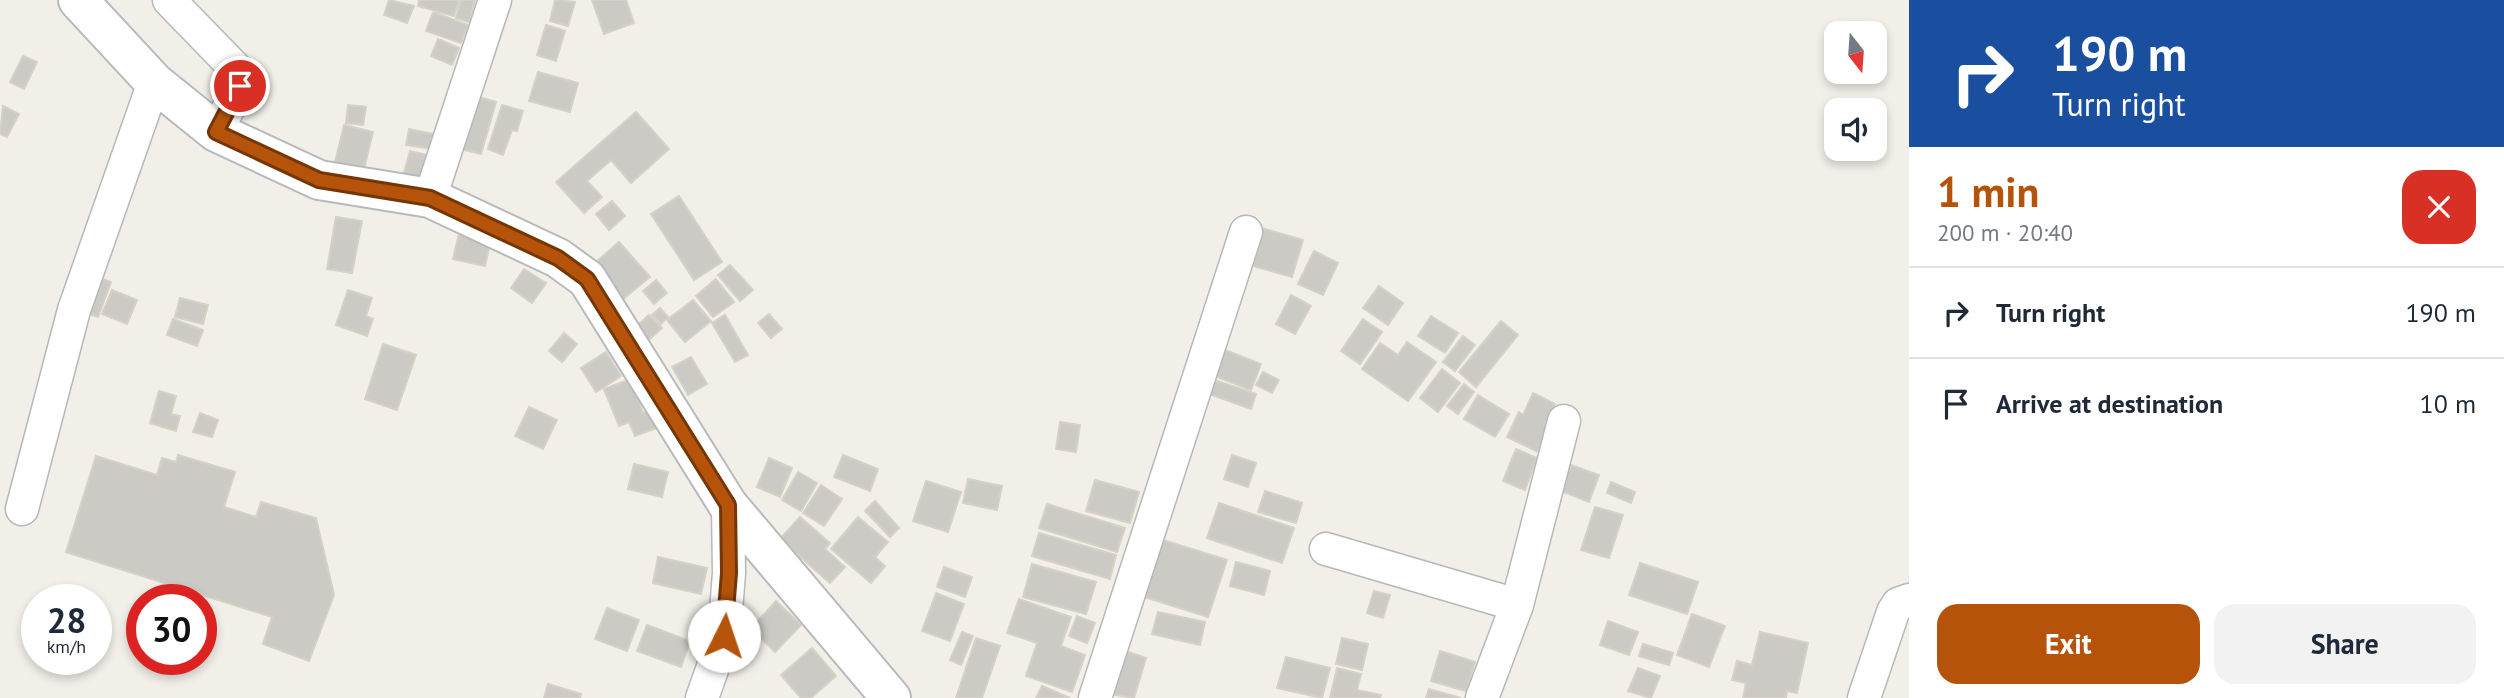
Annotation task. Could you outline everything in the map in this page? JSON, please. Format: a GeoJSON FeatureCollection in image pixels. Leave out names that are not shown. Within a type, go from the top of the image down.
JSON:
{"type":"FeatureCollection","features":[{"type":"Feature","properties":{"kind":"street"},"geometry":{"type":"LineString","coordinates":[[78,0],[154,82],[216,132],[319,180],[430,198],[558,258],[587,279],[728,505],[853,649],[891,698]]}},
{"type":"Feature","properties":{"kind":"street"},"geometry":{"type":"LineString","coordinates":[[169,0],[237,70],[240,86],[216,132]]}},
{"type":"Feature","properties":{"kind":"street"},"geometry":{"type":"LineString","coordinates":[[430,198],[495,0]]}},
{"type":"Feature","properties":{"kind":"street"},"geometry":{"type":"LineString","coordinates":[[22,509],[74,310],[154,82]]}},
{"type":"Feature","properties":{"kind":"street"},"geometry":{"type":"LineString","coordinates":[[1095,698],[1246,232]]}},
{"type":"Feature","properties":{"kind":"street"},"geometry":{"type":"LineString","coordinates":[[1482,698],[1517,605],[1564,421]]}},
{"type":"Feature","properties":{"kind":"street"},"geometry":{"type":"LineString","coordinates":[[702,698],[724,636],[729,573],[728,505]]}},
{"type":"Feature","properties":{"kind":"street"},"geometry":{"type":"LineString","coordinates":[[1326,550],[1517,605]]}},
{"type":"Feature","properties":{"kind":"street"},"geometry":{"type":"LineString","coordinates":[[1864,698],[1893,612],[1898,604],[1909,600]]}},
{"type":"Feature","properties":{"kind":"building"},"geometry":{"type":"Polygon","coordinates":[[[389,0],[414,6],[407,23],[384,15],[389,0]]]}},
{"type":"Feature","properties":{"kind":"building"},"geometry":{"type":"Polygon","coordinates":[[[419,0],[459,0],[454,16],[418,6],[419,0]]]}},
{"type":"Feature","properties":{"kind":"building"},"geometry":{"type":"Polygon","coordinates":[[[461,0],[475,0],[469,22],[456,18],[461,0]]]}},
{"type":"Feature","properties":{"kind":"building"},"geometry":{"type":"Polygon","coordinates":[[[555,0],[575,2],[568,26],[550,21],[555,0]]]}},
{"type":"Feature","properties":{"kind":"building"},"geometry":{"type":"Polygon","coordinates":[[[592,0],[626,0],[634,23],[604,34],[592,0]]]}},
{"type":"Feature","properties":{"kind":"building"},"geometry":{"type":"Polygon","coordinates":[[[433,12],[468,25],[461,43],[426,31],[433,12]]]}},
{"type":"Feature","properties":{"kind":"building"},"geometry":{"type":"Polygon","coordinates":[[[546,25],[565,31],[556,61],[537,55],[546,25]]]}},
{"type":"Feature","properties":{"kind":"building"},"geometry":{"type":"Polygon","coordinates":[[[438,39],[459,48],[452,65],[431,56],[438,39]]]}},
{"type":"Feature","properties":{"kind":"building"},"geometry":{"type":"Polygon","coordinates":[[[23,56],[37,62],[24,89],[10,82],[23,56]]]}},
{"type":"Feature","properties":{"kind":"building"},"geometry":{"type":"Polygon","coordinates":[[[538,72],[578,83],[570,112],[529,101],[538,72]]]}},
{"type":"Feature","properties":{"kind":"building"},"geometry":{"type":"Polygon","coordinates":[[[468,94],[496,102],[481,154],[453,147],[468,94]]]}},
{"type":"Feature","properties":{"kind":"building"},"geometry":{"type":"Polygon","coordinates":[[[348,105],[366,107],[363,125],[346,123],[348,105]]]}},
{"type":"Feature","properties":{"kind":"building"},"geometry":{"type":"Polygon","coordinates":[[[502,105],[523,111],[517,131],[512,130],[503,155],[488,149],[502,105]]]}},
{"type":"Feature","properties":{"kind":"building"},"geometry":{"type":"Polygon","coordinates":[[[3,106],[19,114],[7,137],[0,134],[3,106]]]}},
{"type":"Feature","properties":{"kind":"building"},"geometry":{"type":"Polygon","coordinates":[[[636,112],[669,149],[631,183],[611,160],[587,181],[602,197],[584,213],[556,182],[636,112]]]}},
{"type":"Feature","properties":{"kind":"building"},"geometry":{"type":"Polygon","coordinates":[[[344,125],[373,132],[361,182],[332,175],[344,125]]]}},
{"type":"Feature","properties":{"kind":"building"},"geometry":{"type":"Polygon","coordinates":[[[409,129],[434,134],[432,149],[406,145],[409,129]]]}},
{"type":"Feature","properties":{"kind":"building"},"geometry":{"type":"Polygon","coordinates":[[[410,151],[427,155],[418,192],[400,187],[410,151]]]}},
{"type":"Feature","properties":{"kind":"building"},"geometry":{"type":"Polygon","coordinates":[[[679,196],[722,262],[694,280],[651,214],[679,196]]]}},
{"type":"Feature","properties":{"kind":"building"},"geometry":{"type":"Polygon","coordinates":[[[612,201],[625,216],[609,230],[596,214],[612,201]]]}},
{"type":"Feature","properties":{"kind":"building"},"geometry":{"type":"Polygon","coordinates":[[[336,217],[362,221],[352,273],[327,269],[336,217]]]}},
{"type":"Feature","properties":{"kind":"building"},"geometry":{"type":"Polygon","coordinates":[[[1261,228],[1303,240],[1292,277],[1250,265],[1261,228]]]}},
{"type":"Feature","properties":{"kind":"building"},"geometry":{"type":"Polygon","coordinates":[[[459,234],[491,240],[485,266],[453,259],[459,234]]]}},
{"type":"Feature","properties":{"kind":"building"},"geometry":{"type":"Polygon","coordinates":[[[619,242],[650,277],[617,304],[588,269],[619,242]]]}},
{"type":"Feature","properties":{"kind":"building"},"geometry":{"type":"Polygon","coordinates":[[[1314,251],[1338,263],[1323,295],[1298,284],[1314,251]]]}},
{"type":"Feature","properties":{"kind":"building"},"geometry":{"type":"Polygon","coordinates":[[[730,265],[753,290],[740,301],[718,275],[730,265]]]}},
{"type":"Feature","properties":{"kind":"building"},"geometry":{"type":"Polygon","coordinates":[[[524,269],[546,283],[532,303],[511,288],[524,269]]]}},
{"type":"Feature","properties":{"kind":"building"},"geometry":{"type":"Polygon","coordinates":[[[92,275],[111,282],[98,317],[78,310],[92,275]]]}},
{"type":"Feature","properties":{"kind":"building"},"geometry":{"type":"Polygon","coordinates":[[[716,279],[734,302],[713,317],[696,296],[716,279]]]}},
{"type":"Feature","properties":{"kind":"building"},"geometry":{"type":"Polygon","coordinates":[[[656,280],[667,293],[654,304],[643,291],[656,280]]]}},
{"type":"Feature","properties":{"kind":"building"},"geometry":{"type":"Polygon","coordinates":[[[1379,286],[1403,303],[1388,325],[1363,308],[1379,286]]]}},
{"type":"Feature","properties":{"kind":"building"},"geometry":{"type":"Polygon","coordinates":[[[112,290],[137,300],[127,324],[102,314],[112,290]]]}},
{"type":"Feature","properties":{"kind":"building"},"geometry":{"type":"Polygon","coordinates":[[[348,290],[372,298],[366,316],[373,319],[367,336],[336,325],[348,290]]]}},
{"type":"Feature","properties":{"kind":"building"},"geometry":{"type":"Polygon","coordinates":[[[1291,295],[1311,306],[1295,334],[1276,324],[1291,295]]]}},
{"type":"Feature","properties":{"kind":"building"},"geometry":{"type":"Polygon","coordinates":[[[180,298],[208,305],[203,324],[175,317],[180,298]]]}},
{"type":"Feature","properties":{"kind":"building"},"geometry":{"type":"Polygon","coordinates":[[[693,300],[711,321],[685,342],[667,320],[693,300]]]}},
{"type":"Feature","properties":{"kind":"building"},"geometry":{"type":"Polygon","coordinates":[[[660,308],[668,317],[661,324],[652,315],[660,308]]]}},
{"type":"Feature","properties":{"kind":"building"},"geometry":{"type":"Polygon","coordinates":[[[769,314],[782,329],[771,338],[758,323],[769,314]]]}},
{"type":"Feature","properties":{"kind":"building"},"geometry":{"type":"Polygon","coordinates":[[[649,315],[662,328],[641,347],[628,334],[649,315]]]}},
{"type":"Feature","properties":{"kind":"building"},"geometry":{"type":"Polygon","coordinates":[[[725,315],[748,355],[735,362],[712,323],[725,315]]]}},
{"type":"Feature","properties":{"kind":"building"},"geometry":{"type":"Polygon","coordinates":[[[1431,316],[1458,333],[1445,353],[1418,336],[1431,316]]]}},
{"type":"Feature","properties":{"kind":"building"},"geometry":{"type":"Polygon","coordinates":[[[173,319],[203,330],[197,346],[167,335],[173,319]]]}},
{"type":"Feature","properties":{"kind":"building"},"geometry":{"type":"Polygon","coordinates":[[[1363,319],[1382,332],[1360,364],[1341,351],[1363,319]]]}},
{"type":"Feature","properties":{"kind":"building"},"geometry":{"type":"Polygon","coordinates":[[[1501,321],[1518,335],[1476,387],[1459,372],[1501,321]]]}},
{"type":"Feature","properties":{"kind":"building"},"geometry":{"type":"Polygon","coordinates":[[[564,333],[577,344],[562,362],[549,351],[564,333]]]}},
{"type":"Feature","properties":{"kind":"building"},"geometry":{"type":"Polygon","coordinates":[[[1463,336],[1475,345],[1455,371],[1443,362],[1463,336]]]}},
{"type":"Feature","properties":{"kind":"building"},"geometry":{"type":"Polygon","coordinates":[[[1407,342],[1436,362],[1408,401],[1362,369],[1380,343],[1398,355],[1407,342]]]}},
{"type":"Feature","properties":{"kind":"building"},"geometry":{"type":"Polygon","coordinates":[[[383,344],[416,355],[397,410],[365,399],[383,344]]]}},
{"type":"Feature","properties":{"kind":"building"},"geometry":{"type":"Polygon","coordinates":[[[1220,348],[1261,364],[1251,390],[1209,374],[1220,348]]]}},
{"type":"Feature","properties":{"kind":"building"},"geometry":{"type":"Polygon","coordinates":[[[606,352],[621,376],[596,392],[581,368],[606,352]]]}},
{"type":"Feature","properties":{"kind":"building"},"geometry":{"type":"Polygon","coordinates":[[[691,357],[707,384],[688,395],[672,367],[691,357]]]}},
{"type":"Feature","properties":{"kind":"building"},"geometry":{"type":"Polygon","coordinates":[[[1442,369],[1460,383],[1438,412],[1420,398],[1442,369]]]}},
{"type":"Feature","properties":{"kind":"building"},"geometry":{"type":"Polygon","coordinates":[[[1263,372],[1279,380],[1272,393],[1256,385],[1263,372]]]}},
{"type":"Feature","properties":{"kind":"building"},"geometry":{"type":"Polygon","coordinates":[[[630,379],[643,413],[650,410],[657,428],[635,436],[629,422],[619,426],[604,389],[630,379]]]}},
{"type":"Feature","properties":{"kind":"building"},"geometry":{"type":"Polygon","coordinates":[[[1214,380],[1256,394],[1251,409],[1209,394],[1214,380]]]}},
{"type":"Feature","properties":{"kind":"building"},"geometry":{"type":"Polygon","coordinates":[[[1464,384],[1474,392],[1458,414],[1447,406],[1464,384]]]}},
{"type":"Feature","properties":{"kind":"building"},"geometry":{"type":"Polygon","coordinates":[[[159,391],[176,396],[171,414],[180,416],[176,431],[150,423],[159,391]]]}},
{"type":"Feature","properties":{"kind":"building"},"geometry":{"type":"Polygon","coordinates":[[[1533,393],[1555,404],[1544,425],[1549,428],[1538,452],[1507,437],[1519,412],[1523,415],[1533,393]]]}},
{"type":"Feature","properties":{"kind":"building"},"geometry":{"type":"Polygon","coordinates":[[[1478,395],[1509,414],[1495,437],[1464,419],[1478,395]]]}},
{"type":"Feature","properties":{"kind":"building"},"geometry":{"type":"Polygon","coordinates":[[[529,407],[557,420],[543,449],[515,436],[529,407]]]}},
{"type":"Feature","properties":{"kind":"building"},"geometry":{"type":"Polygon","coordinates":[[[200,413],[218,420],[212,437],[193,432],[200,413]]]}},
{"type":"Feature","properties":{"kind":"building"},"geometry":{"type":"Polygon","coordinates":[[[1060,422],[1080,425],[1076,452],[1056,449],[1060,422]]]}},
{"type":"Feature","properties":{"kind":"building"},"geometry":{"type":"Polygon","coordinates":[[[1516,449],[1537,458],[1525,490],[1503,481],[1516,449]]]}},
{"type":"Feature","properties":{"kind":"building"},"geometry":{"type":"Polygon","coordinates":[[[178,455],[235,472],[224,507],[256,517],[261,502],[316,518],[334,595],[309,661],[263,644],[272,617],[217,600],[217,584],[167,584],[66,552],[96,456],[157,475],[162,458],[176,462],[178,455]]]}},
{"type":"Feature","properties":{"kind":"building"},"geometry":{"type":"Polygon","coordinates":[[[843,455],[878,469],[870,491],[834,477],[843,455]]]}},
{"type":"Feature","properties":{"kind":"building"},"geometry":{"type":"Polygon","coordinates":[[[1232,455],[1256,463],[1248,487],[1224,479],[1232,455]]]}},
{"type":"Feature","properties":{"kind":"building"},"geometry":{"type":"Polygon","coordinates":[[[769,458],[792,468],[780,497],[757,487],[769,458]]]}},
{"type":"Feature","properties":{"kind":"building"},"geometry":{"type":"Polygon","coordinates":[[[634,464],[668,472],[662,497],[628,489],[634,464]]]}},
{"type":"Feature","properties":{"kind":"building"},"geometry":{"type":"Polygon","coordinates":[[[1571,465],[1599,475],[1589,502],[1561,491],[1571,465]]]}},
{"type":"Feature","properties":{"kind":"building"},"geometry":{"type":"Polygon","coordinates":[[[798,472],[817,483],[801,511],[782,500],[798,472]]]}},
{"type":"Feature","properties":{"kind":"building"},"geometry":{"type":"Polygon","coordinates":[[[968,479],[1002,486],[997,510],[963,503],[968,479]]]}},
{"type":"Feature","properties":{"kind":"building"},"geometry":{"type":"Polygon","coordinates":[[[1095,480],[1139,492],[1130,523],[1086,511],[1095,480]]]}},
{"type":"Feature","properties":{"kind":"building"},"geometry":{"type":"Polygon","coordinates":[[[926,481],[961,492],[948,532],[913,521],[926,481]]]}},
{"type":"Feature","properties":{"kind":"building"},"geometry":{"type":"Polygon","coordinates":[[[1611,482],[1635,492],[1631,503],[1607,493],[1611,482]]]}},
{"type":"Feature","properties":{"kind":"building"},"geometry":{"type":"Polygon","coordinates":[[[821,485],[842,499],[824,526],[803,513],[821,485]]]}},
{"type":"Feature","properties":{"kind":"building"},"geometry":{"type":"Polygon","coordinates":[[[1265,491],[1302,503],[1296,523],[1258,512],[1265,491]]]}},
{"type":"Feature","properties":{"kind":"building"},"geometry":{"type":"Polygon","coordinates":[[[875,501],[899,528],[890,537],[865,511],[875,501]]]}},
{"type":"Feature","properties":{"kind":"building"},"geometry":{"type":"Polygon","coordinates":[[[1219,503],[1294,528],[1282,563],[1207,538],[1219,503]]]}},
{"type":"Feature","properties":{"kind":"building"},"geometry":{"type":"Polygon","coordinates":[[[1047,504],[1125,528],[1117,552],[1039,528],[1047,504]]]}},
{"type":"Feature","properties":{"kind":"building"},"geometry":{"type":"Polygon","coordinates":[[[1595,507],[1623,515],[1609,558],[1581,550],[1595,507]]]}},
{"type":"Feature","properties":{"kind":"building"},"geometry":{"type":"Polygon","coordinates":[[[800,517],[830,543],[825,549],[845,567],[830,583],[780,539],[800,517]]]}},
{"type":"Feature","properties":{"kind":"building"},"geometry":{"type":"Polygon","coordinates":[[[858,517],[888,542],[875,557],[885,566],[871,583],[831,549],[858,517]]]}},
{"type":"Feature","properties":{"kind":"building"},"geometry":{"type":"Polygon","coordinates":[[[1039,533],[1116,555],[1110,579],[1032,556],[1039,533]]]}},
{"type":"Feature","properties":{"kind":"building"},"geometry":{"type":"Polygon","coordinates":[[[1150,536],[1227,560],[1208,617],[1132,593],[1150,536]]]}},
{"type":"Feature","properties":{"kind":"building"},"geometry":{"type":"Polygon","coordinates":[[[658,557],[707,568],[701,594],[653,583],[658,557]]]}},
{"type":"Feature","properties":{"kind":"building"},"geometry":{"type":"Polygon","coordinates":[[[1236,562],[1270,571],[1264,595],[1230,586],[1236,562]]]}},
{"type":"Feature","properties":{"kind":"building"},"geometry":{"type":"Polygon","coordinates":[[[1640,563],[1698,582],[1687,614],[1629,595],[1640,563]]]}},
{"type":"Feature","properties":{"kind":"building"},"geometry":{"type":"Polygon","coordinates":[[[1032,564],[1096,582],[1086,614],[1023,597],[1032,564]]]}},
{"type":"Feature","properties":{"kind":"building"},"geometry":{"type":"Polygon","coordinates":[[[944,567],[972,577],[965,597],[937,587],[944,567]]]}},
{"type":"Feature","properties":{"kind":"building"},"geometry":{"type":"Polygon","coordinates":[[[1374,591],[1390,595],[1383,618],[1367,613],[1374,591]]]}},
{"type":"Feature","properties":{"kind":"building"},"geometry":{"type":"Polygon","coordinates":[[[936,593],[964,604],[950,641],[922,631],[936,593]]]}},
{"type":"Feature","properties":{"kind":"building"},"geometry":{"type":"Polygon","coordinates":[[[1019,599],[1071,617],[1061,646],[1085,655],[1072,692],[1026,676],[1037,643],[1007,633],[1019,599]]]}},
{"type":"Feature","properties":{"kind":"building"},"geometry":{"type":"Polygon","coordinates":[[[776,601],[801,625],[775,652],[751,628],[776,601]]]}},
{"type":"Feature","properties":{"kind":"building"},"geometry":{"type":"Polygon","coordinates":[[[607,608],[639,620],[627,651],[595,639],[607,608]]]}},
{"type":"Feature","properties":{"kind":"building"},"geometry":{"type":"Polygon","coordinates":[[[1158,612],[1205,622],[1200,645],[1152,634],[1158,612]]]}},
{"type":"Feature","properties":{"kind":"building"},"geometry":{"type":"Polygon","coordinates":[[[1692,614],[1725,626],[1709,667],[1677,655],[1692,614]]]}},
{"type":"Feature","properties":{"kind":"building"},"geometry":{"type":"Polygon","coordinates":[[[1077,616],[1095,623],[1087,643],[1069,636],[1077,616]]]}},
{"type":"Feature","properties":{"kind":"building"},"geometry":{"type":"Polygon","coordinates":[[[1608,621],[1638,632],[1629,655],[1600,645],[1608,621]]]}},
{"type":"Feature","properties":{"kind":"building"},"geometry":{"type":"Polygon","coordinates":[[[647,625],[690,641],[681,667],[637,651],[647,625]]]}},
{"type":"Feature","properties":{"kind":"building"},"geometry":{"type":"Polygon","coordinates":[[[962,632],[973,636],[961,665],[950,660],[962,632]]]}},
{"type":"Feature","properties":{"kind":"building"},"geometry":{"type":"Polygon","coordinates":[[[1760,632],[1808,643],[1797,693],[1787,691],[1786,698],[1743,698],[1746,683],[1732,680],[1737,661],[1752,665],[1760,632]]]}},
{"type":"Feature","properties":{"kind":"building"},"geometry":{"type":"Polygon","coordinates":[[[976,638],[1000,646],[982,698],[956,698],[976,638]]]}},
{"type":"Feature","properties":{"kind":"building"},"geometry":{"type":"Polygon","coordinates":[[[1342,638],[1368,644],[1362,670],[1336,664],[1342,638]]]}},
{"type":"Feature","properties":{"kind":"building"},"geometry":{"type":"Polygon","coordinates":[[[1643,644],[1673,653],[1669,665],[1639,656],[1643,644]]]}},
{"type":"Feature","properties":{"kind":"building"},"geometry":{"type":"Polygon","coordinates":[[[812,648],[836,676],[811,698],[801,698],[781,675],[812,648]]]}},
{"type":"Feature","properties":{"kind":"building"},"geometry":{"type":"Polygon","coordinates":[[[1122,650],[1146,658],[1134,698],[1109,694],[1122,650]]]}},
{"type":"Feature","properties":{"kind":"building"},"geometry":{"type":"Polygon","coordinates":[[[1440,651],[1475,662],[1466,691],[1431,681],[1440,651]]]}},
{"type":"Feature","properties":{"kind":"building"},"geometry":{"type":"Polygon","coordinates":[[[1286,657],[1330,668],[1322,698],[1277,688],[1286,657]]]}},
{"type":"Feature","properties":{"kind":"building"},"geometry":{"type":"Polygon","coordinates":[[[1337,668],[1361,674],[1357,690],[1381,695],[1380,698],[1330,698],[1337,668]]]}},
{"type":"Feature","properties":{"kind":"building"},"geometry":{"type":"Polygon","coordinates":[[[1638,668],[1660,676],[1651,698],[1628,691],[1638,668]]]}},
{"type":"Feature","properties":{"kind":"building"},"geometry":{"type":"Polygon","coordinates":[[[548,684],[581,694],[580,698],[544,698],[548,684]]]}},
{"type":"Feature","properties":{"kind":"building"},"geometry":{"type":"Polygon","coordinates":[[[1042,686],[1070,698],[1036,698],[1042,686]]]}},
{"type":"Feature","properties":{"kind":"building"},"geometry":{"type":"Polygon","coordinates":[[[1429,689],[1461,698],[1426,698],[1429,689]]]}},
{"type":"Feature","properties":{"kind":"route"},"geometry":{"type":"LineString","coordinates":[[240,86],[216,132],[319,180],[430,198],[558,258],[587,279],[728,505],[729,573],[724,636]]}}]}
